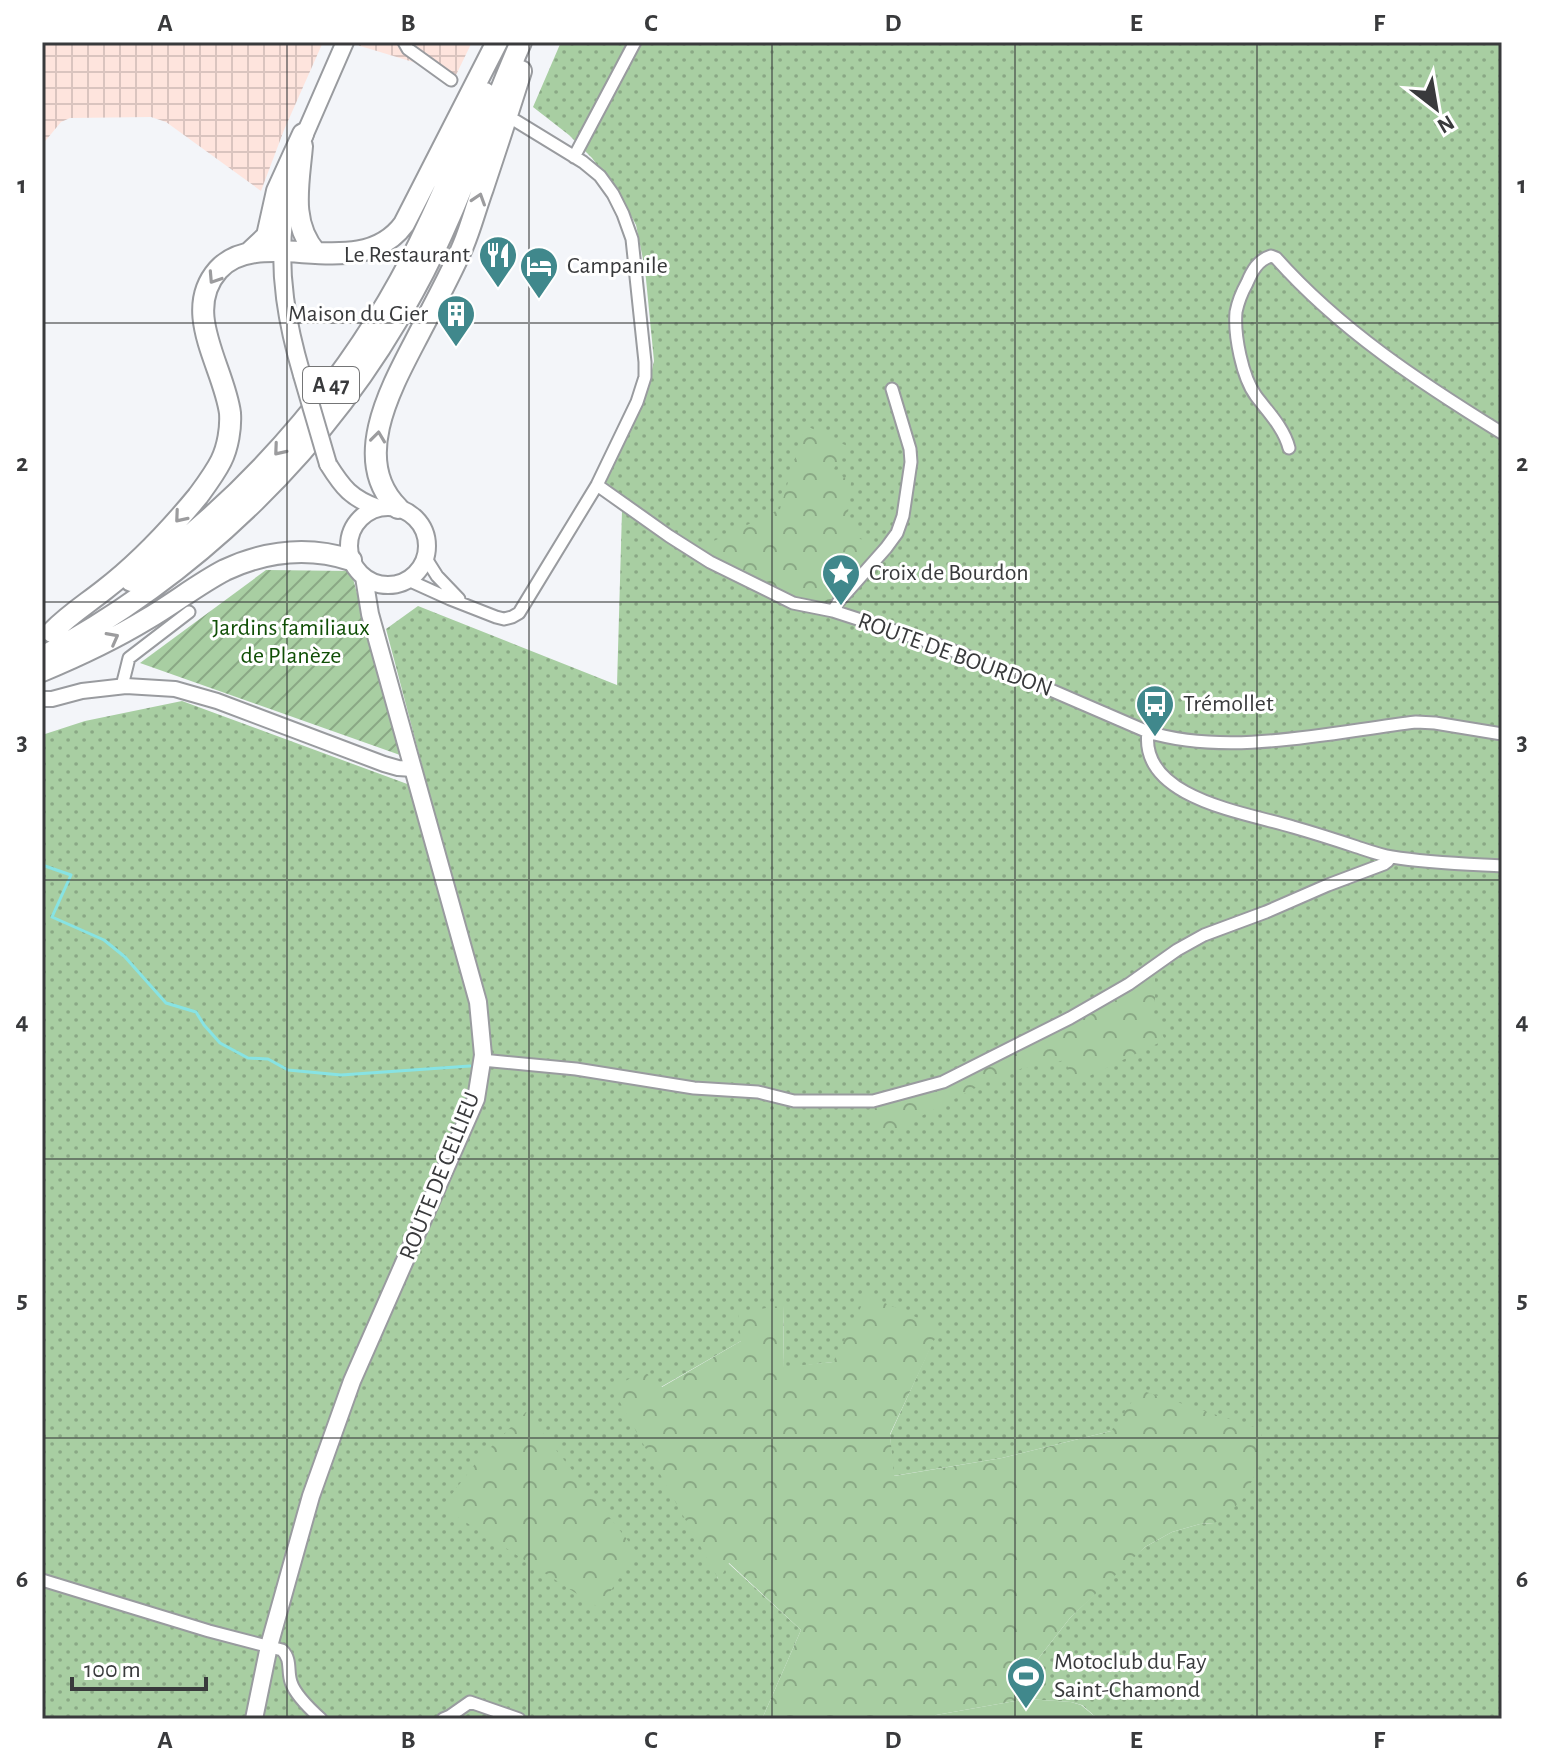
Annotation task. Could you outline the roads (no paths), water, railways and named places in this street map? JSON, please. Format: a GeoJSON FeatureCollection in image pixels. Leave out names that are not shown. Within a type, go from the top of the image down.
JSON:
{"type":"FeatureCollection","features":[{"type":"Feature","properties":{"kind":"highway"},"geometry":{"type":"LineString","coordinates":[[47,635],[104,590],[177,522],[222,460],[230,416],[203,320],[203,298],[220,267],[256,251],[351,253],[384,244],[395,236],[497,42]]}},
{"type":"Feature","properties":{"kind":"highway","name":"A 47"},"geometry":{"type":"LineString","coordinates":[[47,635],[131,582],[176,548],[270,460],[335,380],[385,304],[426,228],[507,42]]}},
{"type":"Feature","properties":{"kind":"highway","name":"A 47"},"geometry":{"type":"LineString","coordinates":[[42,657],[129,604],[219,534],[271,484],[345,397],[389,334],[414,291],[521,42]]}},
{"type":"Feature","properties":{"kind":"highway"},"geometry":{"type":"LineString","coordinates":[[388,508],[377,469],[380,423],[387,400],[464,245],[531,42]]}},
{"type":"Feature","properties":{"kind":"highway"},"geometry":{"type":"LineString","coordinates":[[303,134],[298,217],[306,242],[316,253]]}},
{"type":"Feature","properties":{"kind":"highway"},"geometry":{"type":"LineString","coordinates":[[249,253],[267,236],[277,191],[303,134]]}},
{"type":"Feature","properties":{"kind":"highway"},"geometry":{"type":"LineString","coordinates":[[42,671],[132,628],[224,571],[248,561],[302,551],[329,553],[351,560]]}},
{"type":"Feature","properties":{"kind":"main road"},"geometry":{"type":"LineString","coordinates":[[345,42],[303,134],[284,218],[282,252],[285,305],[291,337],[328,464],[354,527]]}},
{"type":"Feature","properties":{"kind":"main road"},"geometry":{"type":"LineString","coordinates":[[328,464],[342,486],[363,503],[388,508],[415,518],[422,526],[426,537],[422,565],[408,580],[391,585],[364,577],[351,560],[349,548],[354,527],[368,512],[388,508]]}},
{"type":"Feature","properties":{"kind":"main road","name":"ROUTE DE CELLIEU"},"geometry":{"type":"LineString","coordinates":[[254,1719],[269,1646],[311,1496],[352,1381],[476,1099],[482,1060],[478,1002],[373,624],[364,577]]}},
{"type":"Feature","properties":{"kind":"main road"},"geometry":{"type":"LineString","coordinates":[[373,624],[380,598],[391,585]]}},
{"type":"Feature","properties":{"kind":"street"},"geometry":{"type":"LineString","coordinates":[[404,42],[408,49],[451,80]]}},
{"type":"Feature","properties":{"kind":"street"},"geometry":{"type":"LineString","coordinates":[[574,157],[635,42]]}},
{"type":"Feature","properties":{"kind":"street"},"geometry":{"type":"LineString","coordinates":[[408,580],[504,619],[519,613],[598,482],[637,402],[645,377],[632,239],[613,194],[600,176],[516,121]]}},
{"type":"Feature","properties":{"kind":"street"},"geometry":{"type":"LineString","coordinates":[[1289,448],[1278,425],[1252,390],[1239,351],[1237,332],[1237,308],[1243,290],[1259,262],[1271,256],[1365,341],[1502,433]]}},
{"type":"Feature","properties":{"kind":"street"},"geometry":{"type":"LineString","coordinates":[[833,611],[886,548],[897,533],[903,516],[910,449],[892,389]]}},
{"type":"Feature","properties":{"kind":"street","name":"ROUTE DE BOURDON"},"geometry":{"type":"LineString","coordinates":[[598,482],[669,536],[710,562],[793,603],[833,611],[935,644],[1168,738],[1238,743],[1416,722],[1502,734]]}},
{"type":"Feature","properties":{"kind":"street"},"geometry":{"type":"LineString","coordinates":[[425,557],[446,587],[470,606]]}},
{"type":"Feature","properties":{"kind":"street"},"geometry":{"type":"LineString","coordinates":[[122,686],[129,658],[189,612]]}},
{"type":"Feature","properties":{"kind":"street"},"geometry":{"type":"LineString","coordinates":[[42,699],[122,686],[175,689],[217,701],[384,764],[413,769]]}},
{"type":"Feature","properties":{"kind":"street"},"geometry":{"type":"LineString","coordinates":[[1148,732],[1146,742],[1149,754],[1166,778],[1189,794],[1212,804],[1389,857],[1502,866]]}},
{"type":"Feature","properties":{"kind":"street"},"geometry":{"type":"LineString","coordinates":[[482,1060],[576,1069],[694,1088],[758,1092],[794,1101],[873,1101],[943,1082],[1070,1018],[1204,935],[1363,873],[1384,864],[1389,857]]}},
{"type":"Feature","properties":{"kind":"street"},"geometry":{"type":"LineString","coordinates":[[42,1580],[282,1650],[289,1660],[289,1679],[293,1688],[321,1719]]}},
{"type":"Feature","properties":{"kind":"street"},"geometry":{"type":"LineString","coordinates":[[443,1719],[470,1702],[519,1719]]}},
{"type":"Feature","properties":{"kind":"waterway"},"geometry":{"type":"LineString","coordinates":[[42,865],[71,875],[52,917],[104,940],[125,957],[166,1003],[196,1012],[220,1043],[248,1058],[268,1059],[288,1070],[341,1075],[470,1066]]}},
{"type":"Feature","properties":{"kind":"place","name":"Le Restaurant"},"geometry":{"type":"Point","coordinates":[498,289]}},
{"type":"Feature","properties":{"kind":"place","name":"Campanile"},"geometry":{"type":"Point","coordinates":[539,300]}},
{"type":"Feature","properties":{"kind":"place","name":"Maison du Gier"},"geometry":{"type":"Point","coordinates":[456,348]}},
{"type":"Feature","properties":{"kind":"place","name":"Croix de Bourdon"},"geometry":{"type":"Point","coordinates":[841,607]}},
{"type":"Feature","properties":{"kind":"place","name":"Trémollet"},"geometry":{"type":"Point","coordinates":[1155,738]}},
{"type":"Feature","properties":{"kind":"place","name":"Motoclub du Fay Saint-Chamond"},"geometry":{"type":"Point","coordinates":[1026,1710]}},
{"type":"Feature","properties":{"kind":"park label","name":"Jardins familiaux de Planèze"},"geometry":{"type":"Point","coordinates":[291,642]}}]}
